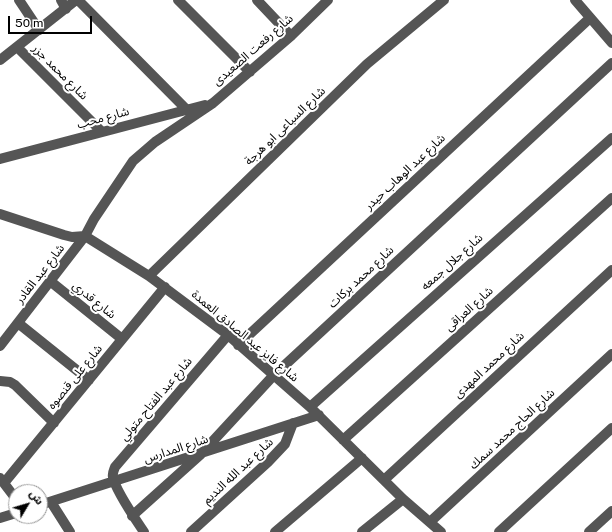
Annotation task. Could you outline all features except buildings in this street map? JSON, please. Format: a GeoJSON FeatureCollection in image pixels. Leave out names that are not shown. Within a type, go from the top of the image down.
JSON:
{"type":"FeatureCollection","features":[{"type":"Feature","properties":{"kind":"street"},"geometry":{"type":"LineString","coordinates":[[19,0],[39,30]]}},
{"type":"Feature","properties":{"kind":"street"},"geometry":{"type":"LineString","coordinates":[[1,57],[39,30],[64,4],[77,0],[187,110]]}},
{"type":"Feature","properties":{"kind":"street"},"geometry":{"type":"LineString","coordinates":[[178,0],[250,72]]}},
{"type":"Feature","properties":{"kind":"street"},"geometry":{"type":"LineString","coordinates":[[257,0],[291,36]]}},
{"type":"Feature","properties":{"kind":"street","name":"شارع السباعى ابو هرجة"},"geometry":{"type":"LineString","coordinates":[[149,276],[367,64],[444,0]]}},
{"type":"Feature","properties":{"kind":"street"},"geometry":{"type":"LineString","coordinates":[[575,0],[612,43]]}},
{"type":"Feature","properties":{"kind":"street","name":"شارع رفعت الصعيدى"},"geometry":{"type":"LineString","coordinates":[[85,236],[94,219],[133,160],[155,142],[213,103],[250,72],[291,36],[321,2]]}},
{"type":"Feature","properties":{"kind":"street","name":"شارع عبد الوهاب حيدر"},"geometry":{"type":"LineString","coordinates":[[238,345],[590,18]]}},
{"type":"Feature","properties":{"kind":"street","name":"شارع محمد جزر"},"geometry":{"type":"LineString","coordinates":[[17,47],[102,132]]}},
{"type":"Feature","properties":{"kind":"street","name":"شارع محمد بركات"},"geometry":{"type":"LineString","coordinates":[[132,516],[200,455],[273,376],[612,63]]}},
{"type":"Feature","properties":{"kind":"street","name":"شارع محب"},"geometry":{"type":"LineString","coordinates":[[4,158],[213,103]]}},
{"type":"Feature","properties":{"kind":"street","name":"شارع جلال جمعه"},"geometry":{"type":"LineString","coordinates":[[310,407],[612,138]]}},
{"type":"Feature","properties":{"kind":"street"},"geometry":{"type":"LineString","coordinates":[[0,149],[4,158]]}},
{"type":"Feature","properties":{"kind":"street","name":"شارع العراقى"},"geometry":{"type":"LineString","coordinates":[[343,440],[612,198]]}},
{"type":"Feature","properties":{"kind":"street"},"geometry":{"type":"LineString","coordinates":[[0,214],[64,235],[72,237],[85,236]]}},
{"type":"Feature","properties":{"kind":"street","name":"شارع فايز عبد الصادق العمدة"},"geometry":{"type":"LineString","coordinates":[[85,236],[165,287],[228,335],[319,415],[403,499],[441,532]]}},
{"type":"Feature","properties":{"kind":"street","name":"شارع عبد القادر"},"geometry":{"type":"LineString","coordinates":[[0,346],[85,236]]}},
{"type":"Feature","properties":{"kind":"street","name":"شارع محمد المهدى"},"geometry":{"type":"LineString","coordinates":[[384,480],[612,270]]}},
{"type":"Feature","properties":{"kind":"street","name":"شارع قدري"},"geometry":{"type":"LineString","coordinates":[[50,281],[122,339]]}},
{"type":"Feature","properties":{"kind":"street","name":"شارع على قنصوه"},"geometry":{"type":"LineString","coordinates":[[2,480],[54,423],[165,287]]}},
{"type":"Feature","properties":{"kind":"street"},"geometry":{"type":"LineString","coordinates":[[18,324],[89,380]]}},
{"type":"Feature","properties":{"kind":"street","name":"شارع عبد الفتاح متولي"},"geometry":{"type":"LineString","coordinates":[[114,482],[113,472],[115,467],[228,335]]}},
{"type":"Feature","properties":{"kind":"street","name":"شارع الحاج محمد سمك"},"geometry":{"type":"LineString","coordinates":[[430,522],[612,354]]}},
{"type":"Feature","properties":{"kind":"street"},"geometry":{"type":"LineString","coordinates":[[0,381],[10,382],[15,385],[54,423]]}},
{"type":"Feature","properties":{"kind":"street","name":"شارع المدارس"},"geometry":{"type":"LineString","coordinates":[[48,503],[200,455],[319,415]]}},
{"type":"Feature","properties":{"kind":"street","name":"شارع عبد الله النديم"},"geometry":{"type":"LineString","coordinates":[[191,532],[272,458],[285,444],[293,423]]}},
{"type":"Feature","properties":{"kind":"street"},"geometry":{"type":"LineString","coordinates":[[499,532],[612,428]]}},
{"type":"Feature","properties":{"kind":"street"},"geometry":{"type":"LineString","coordinates":[[275,532],[362,458]]}},
{"type":"Feature","properties":{"kind":"street"},"geometry":{"type":"LineString","coordinates":[[2,480],[8,488]]}},
{"type":"Feature","properties":{"kind":"street"},"geometry":{"type":"LineString","coordinates":[[114,482],[132,516],[144,532]]}},
{"type":"Feature","properties":{"kind":"street"},"geometry":{"type":"LineString","coordinates":[[362,532],[403,499]]}},
{"type":"Feature","properties":{"kind":"street"},"geometry":{"type":"LineString","coordinates":[[51,502],[70,532]]}},
{"type":"Feature","properties":{"kind":"street"},"geometry":{"type":"LineString","coordinates":[[589,532],[612,511]]}}]}
